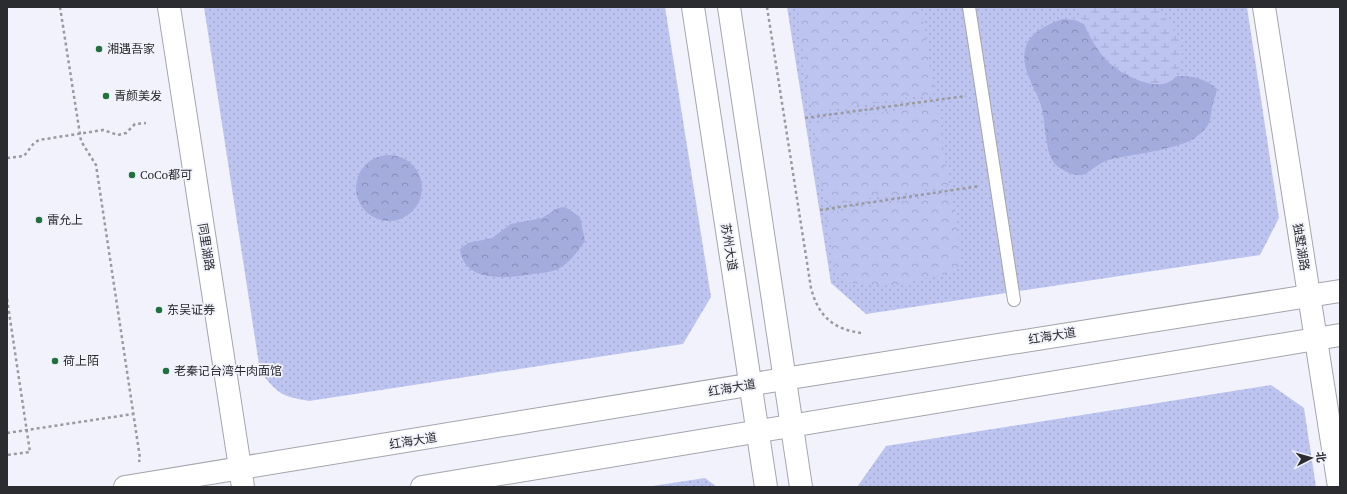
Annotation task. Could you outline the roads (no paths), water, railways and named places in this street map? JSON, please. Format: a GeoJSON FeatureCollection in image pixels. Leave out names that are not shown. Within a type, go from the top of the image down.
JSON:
{"type":"FeatureCollection","features":[{"type":"Feature","properties":{"kind":"main road","name":"同里湖路"},"geometry":{"type":"LineString","coordinates":[[169,7],[242,478]]}},
{"type":"Feature","properties":{"kind":"main road","name":"苏州大道"},"geometry":{"type":"LineString","coordinates":[[693,7],[766,487]]}},
{"type":"Feature","properties":{"kind":"main road"},"geometry":{"type":"LineString","coordinates":[[729,7],[784,379],[802,487]]}},
{"type":"Feature","properties":{"kind":"main road","name":"独墅湖路"},"geometry":{"type":"LineString","coordinates":[[1264,7],[1339,487]]}},
{"type":"Feature","properties":{"kind":"main road","name":"红海大道"},"geometry":{"type":"LineString","coordinates":[[128,487],[242,478],[784,379],[1340,291]]}},
{"type":"Feature","properties":{"kind":"main road"},"geometry":{"type":"LineString","coordinates":[[422,487],[1340,335]]}},
{"type":"Feature","properties":{"kind":"lane"},"geometry":{"type":"LineString","coordinates":[[969,7],[1014,300]]}},
{"type":"Feature","properties":{"kind":"place","name":"湘遇吾家"},"geometry":{"type":"Point","coordinates":[99,49]}},
{"type":"Feature","properties":{"kind":"place","name":"青颜美发"},"geometry":{"type":"Point","coordinates":[106,96]}},
{"type":"Feature","properties":{"kind":"place","name":"CoCo都可"},"geometry":{"type":"Point","coordinates":[132,175]}},
{"type":"Feature","properties":{"kind":"place","name":"雷允上"},"geometry":{"type":"Point","coordinates":[39,220]}},
{"type":"Feature","properties":{"kind":"place","name":"东吴证券"},"geometry":{"type":"Point","coordinates":[159,310]}},
{"type":"Feature","properties":{"kind":"place","name":"荷上陌"},"geometry":{"type":"Point","coordinates":[55,361]}},
{"type":"Feature","properties":{"kind":"place","name":"老秦记台湾牛肉面馆"},"geometry":{"type":"Point","coordinates":[166,371]}}]}
